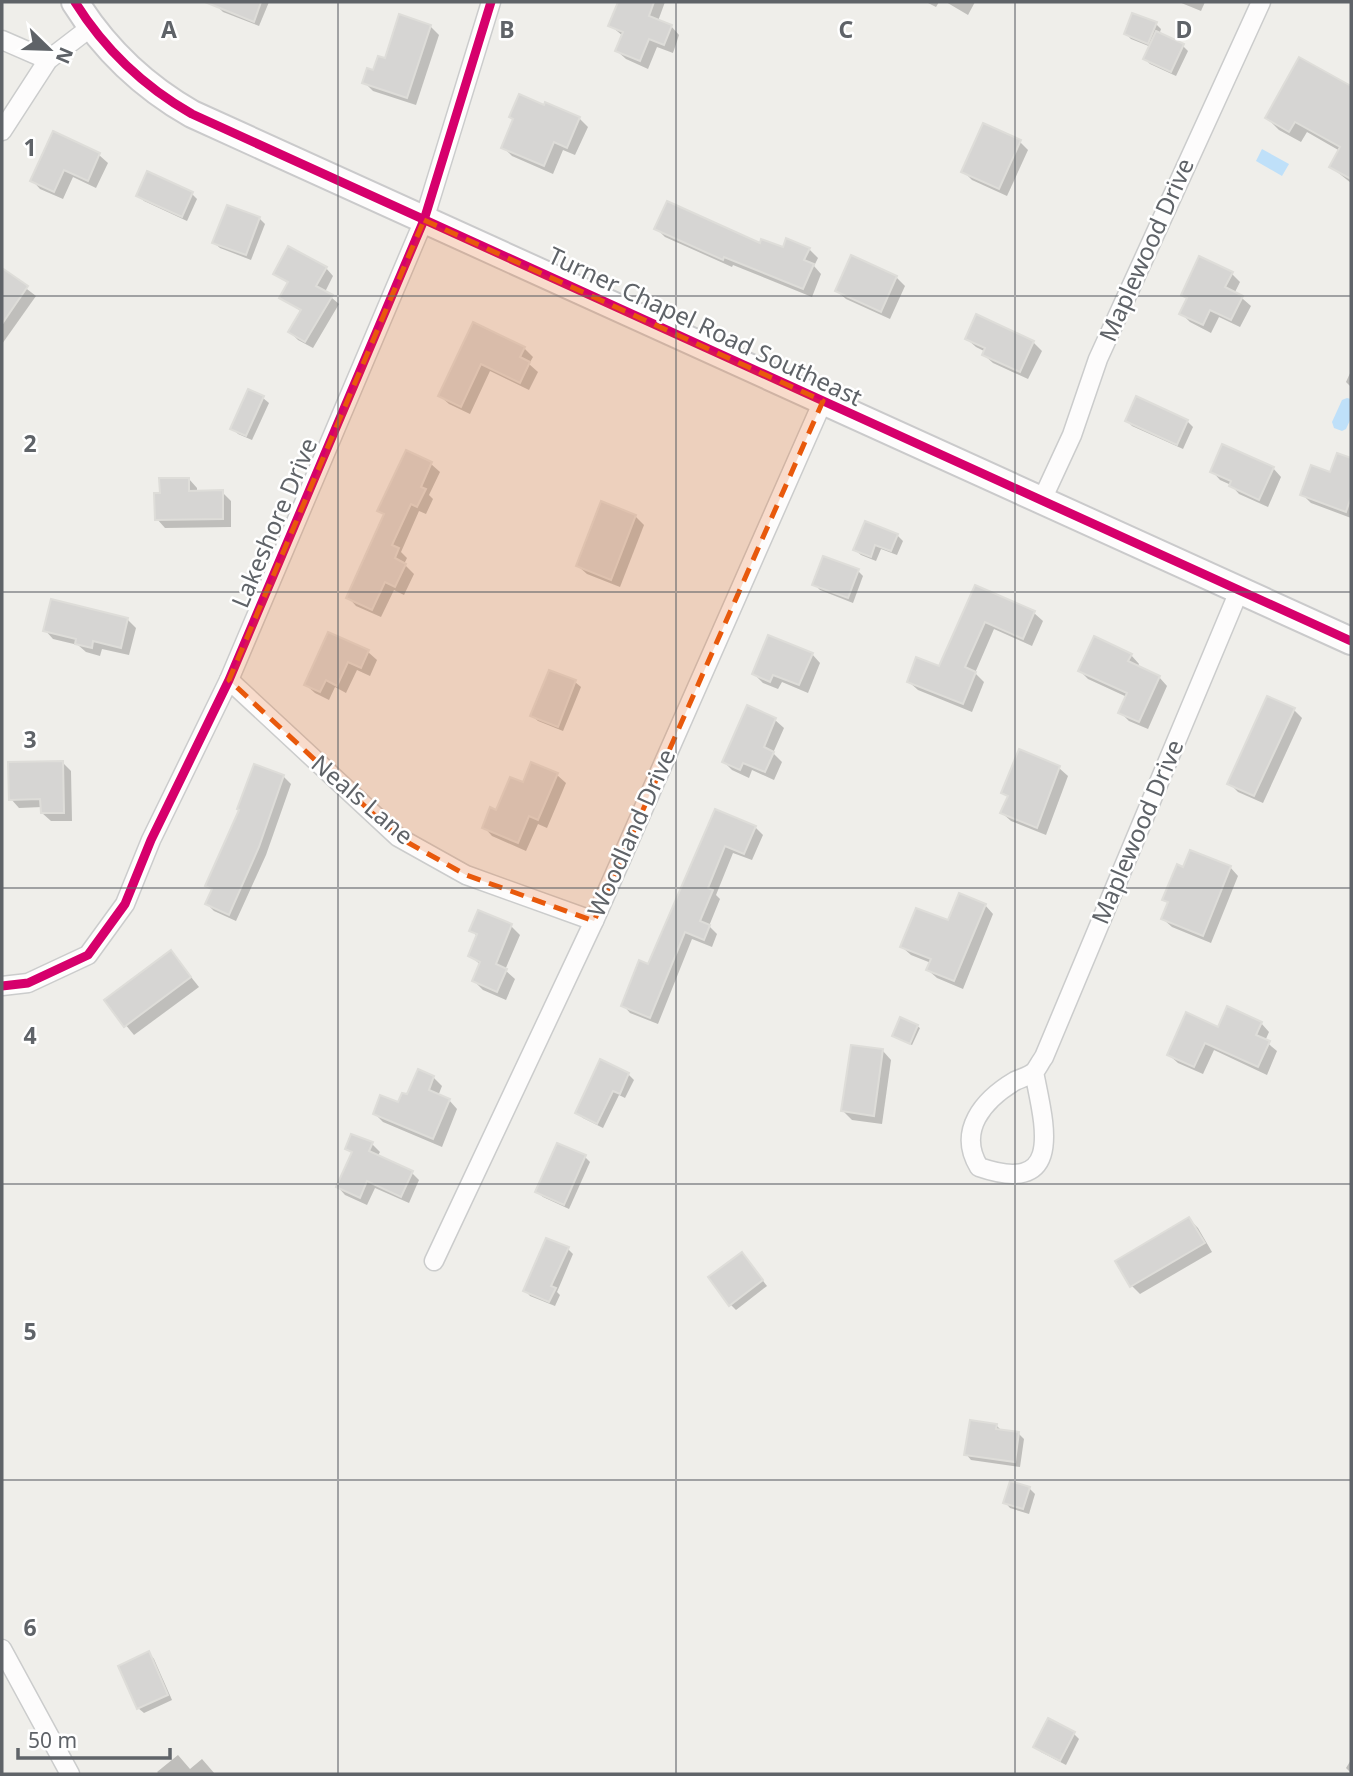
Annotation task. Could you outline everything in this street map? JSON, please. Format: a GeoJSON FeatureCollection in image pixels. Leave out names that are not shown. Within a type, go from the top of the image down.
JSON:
{"type":"FeatureCollection","features":[{"type":"Feature","properties":{"kind":"street","name":"Turner Chapel Road Southeast"},"geometry":{"type":"LineString","coordinates":[[75,2],[91,27],[126,67],[168,101],[192,114],[1351,641]]}},
{"type":"Feature","properties":{"kind":"street","name":"Lakeshore Drive"},"geometry":{"type":"LineString","coordinates":[[2,986],[28,983],[88,955],[125,904],[151,840],[229,680],[424,220],[492,2]]}},
{"type":"Feature","properties":{"kind":"street","name":"Maplewood Drive"},"geometry":{"type":"LineString","coordinates":[[1041,502],[1072,435],[1104,347],[1261,2]]}},
{"type":"Feature","properties":{"kind":"street"},"geometry":{"type":"LineString","coordinates":[[2,131],[48,60],[91,27]]}},
{"type":"Feature","properties":{"kind":"street"},"geometry":{"type":"LineString","coordinates":[[2,40],[48,60]]}},
{"type":"Feature","properties":{"kind":"street","name":"Woodland Drive"},"geometry":{"type":"LineString","coordinates":[[433,1261],[594,921],[822,401]]}},
{"type":"Feature","properties":{"kind":"street","name":"Maplewood Drive"},"geometry":{"type":"LineString","coordinates":[[1034,1072],[1044,1057],[1239,591]]}},
{"type":"Feature","properties":{"kind":"street","name":"Neals Lane"},"geometry":{"type":"LineString","coordinates":[[229,680],[398,837],[466,875],[594,921]]}},
{"type":"Feature","properties":{"kind":"street"},"geometry":{"type":"LineString","coordinates":[[1034,1072],[1044,1120],[1045,1143],[1040,1161],[1029,1170],[1015,1174],[997,1174],[979,1167],[972,1155],[971,1139],[980,1110],[989,1099],[1034,1072]]}},
{"type":"Feature","properties":{"kind":"street"},"geometry":{"type":"LineString","coordinates":[[2,1649],[70,1774]]}},
{"type":"Feature","properties":{"kind":"highlighted area"},"geometry":{"type":"Polygon","coordinates":[[[424,220],[823,401],[594,921],[466,875],[398,837],[229,680],[424,220]]]}},
{"type":"Feature","properties":{"kind":"water"},"geometry":{"type":"Polygon","coordinates":[[[1262,149],[1289,164],[1282,176],[1256,161],[1262,149]]]}},
{"type":"Feature","properties":{"kind":"water"},"geometry":{"type":"Polygon","coordinates":[[[1351,399],[1351,418],[1346,429],[1342,431],[1334,428],[1332,422],[1342,400],[1351,399]]]}},
{"type":"Feature","properties":{"kind":"building"},"geometry":{"type":"Polygon","coordinates":[[[205,2],[261,2],[254,22],[205,2]]]}},
{"type":"Feature","properties":{"kind":"building"},"geometry":{"type":"Polygon","coordinates":[[[618,2],[654,2],[649,16],[672,25],[664,45],[649,39],[640,61],[615,51],[623,32],[608,26],[618,2]]]}},
{"type":"Feature","properties":{"kind":"building"},"geometry":{"type":"Polygon","coordinates":[[[1132,13],[1157,22],[1148,44],[1124,34],[1132,13]]]}},
{"type":"Feature","properties":{"kind":"building"},"geometry":{"type":"Polygon","coordinates":[[[399,14],[431,25],[407,98],[362,83],[367,68],[373,70],[378,56],[385,58],[399,14]]]}},
{"type":"Feature","properties":{"kind":"building"},"geometry":{"type":"Polygon","coordinates":[[[1156,31],[1184,44],[1171,72],[1143,59],[1156,31]]]}},
{"type":"Feature","properties":{"kind":"building"},"geometry":{"type":"Polygon","coordinates":[[[1299,57],[1351,86],[1351,179],[1329,167],[1340,147],[1295,122],[1289,132],[1265,118],[1299,57]]]}},
{"type":"Feature","properties":{"kind":"building"},"geometry":{"type":"Polygon","coordinates":[[[519,94],[580,117],[567,148],[554,142],[544,166],[501,148],[513,119],[509,117],[519,94]]]}},
{"type":"Feature","properties":{"kind":"building"},"geometry":{"type":"Polygon","coordinates":[[[983,123],[1021,140],[999,189],[961,172],[983,123]]]}},
{"type":"Feature","properties":{"kind":"building"},"geometry":{"type":"Polygon","coordinates":[[[53,131],[100,153],[88,181],[64,170],[54,192],[30,181],[53,131]]]}},
{"type":"Feature","properties":{"kind":"building"},"geometry":{"type":"Polygon","coordinates":[[[147,171],[193,192],[182,217],[136,196],[147,171]]]}},
{"type":"Feature","properties":{"kind":"building"},"geometry":{"type":"Polygon","coordinates":[[[667,201],[760,243],[761,239],[783,247],[786,238],[810,248],[804,260],[814,264],[803,289],[724,257],[723,260],[654,229],[667,201]]]}},
{"type":"Feature","properties":{"kind":"building"},"geometry":{"type":"Polygon","coordinates":[[[227,205],[260,217],[246,255],[212,243],[227,205]]]}},
{"type":"Feature","properties":{"kind":"building"},"geometry":{"type":"Polygon","coordinates":[[[288,246],[327,267],[316,286],[333,295],[305,342],[288,332],[301,310],[279,298],[288,282],[273,274],[288,246]]]}},
{"type":"Feature","properties":{"kind":"building"},"geometry":{"type":"Polygon","coordinates":[[[851,255],[897,276],[881,312],[835,291],[851,255]]]}},
{"type":"Feature","properties":{"kind":"building"},"geometry":{"type":"Polygon","coordinates":[[[1199,256],[1233,272],[1225,287],[1243,296],[1231,320],[1210,310],[1203,325],[1179,314],[1187,298],[1181,295],[1199,256]]]}},
{"type":"Feature","properties":{"kind":"building"},"geometry":{"type":"Polygon","coordinates":[[[2,268],[28,286],[2,324],[2,268]]]}},
{"type":"Feature","properties":{"kind":"building"},"geometry":{"type":"Polygon","coordinates":[[[976,314],[1034,341],[1020,372],[982,355],[985,348],[965,339],[976,314]]]}},
{"type":"Feature","properties":{"kind":"building"},"geometry":{"type":"Polygon","coordinates":[[[473,322],[525,347],[520,357],[530,362],[520,383],[481,364],[461,407],[438,396],[473,322]]]}},
{"type":"Feature","properties":{"kind":"building"},"geometry":{"type":"Polygon","coordinates":[[[248,389],[264,396],[246,436],[230,429],[248,389]]]}},
{"type":"Feature","properties":{"kind":"building"},"geometry":{"type":"Polygon","coordinates":[[[1136,396],[1188,420],[1177,445],[1125,421],[1136,396]]]}},
{"type":"Feature","properties":{"kind":"building"},"geometry":{"type":"Polygon","coordinates":[[[1222,444],[1274,467],[1259,500],[1229,486],[1231,481],[1210,472],[1222,444]]]}},
{"type":"Feature","properties":{"kind":"building"},"geometry":{"type":"Polygon","coordinates":[[[406,450],[432,462],[421,487],[426,489],[417,507],[411,504],[392,545],[399,548],[395,558],[406,564],[395,587],[385,582],[372,610],[346,598],[384,514],[377,511],[406,450]]]}},
{"type":"Feature","properties":{"kind":"building"},"geometry":{"type":"Polygon","coordinates":[[[1337,453],[1351,458],[1351,497],[1346,512],[1300,495],[1311,465],[1330,472],[1337,453]]]}},
{"type":"Feature","properties":{"kind":"building"},"geometry":{"type":"Polygon","coordinates":[[[159,478],[189,478],[189,491],[223,490],[223,519],[155,520],[154,493],[160,493],[159,478]]]}},
{"type":"Feature","properties":{"kind":"building"},"geometry":{"type":"Polygon","coordinates":[[[601,501],[636,515],[611,580],[576,566],[601,501]]]}},
{"type":"Feature","properties":{"kind":"building"},"geometry":{"type":"Polygon","coordinates":[[[865,521],[898,534],[891,551],[875,545],[871,557],[853,550],[865,521]]]}},
{"type":"Feature","properties":{"kind":"building"},"geometry":{"type":"Polygon","coordinates":[[[823,556],[859,569],[848,598],[812,585],[823,556]]]}},
{"type":"Feature","properties":{"kind":"building"},"geometry":{"type":"Polygon","coordinates":[[[975,585],[1035,611],[1023,639],[985,622],[965,667],[976,672],[963,704],[907,682],[916,657],[939,666],[975,585]]]}},
{"type":"Feature","properties":{"kind":"building"},"geometry":{"type":"Polygon","coordinates":[[[51,599],[128,618],[121,648],[93,641],[92,648],[75,644],[76,639],[43,631],[51,599]]]}},
{"type":"Feature","properties":{"kind":"building"},"geometry":{"type":"Polygon","coordinates":[[[328,632],[369,650],[361,668],[348,662],[337,686],[326,680],[320,692],[304,685],[328,632]]]}},
{"type":"Feature","properties":{"kind":"building"},"geometry":{"type":"Polygon","coordinates":[[[768,635],[813,653],[799,685],[773,675],[770,682],[752,674],[768,635]]]}},
{"type":"Feature","properties":{"kind":"building"},"geometry":{"type":"Polygon","coordinates":[[[1094,636],[1132,654],[1128,661],[1160,676],[1139,722],[1118,713],[1127,693],[1078,671],[1094,636]]]}},
{"type":"Feature","properties":{"kind":"building"},"geometry":{"type":"Polygon","coordinates":[[[549,670],[576,680],[558,727],[530,716],[549,670]]]}},
{"type":"Feature","properties":{"kind":"building"},"geometry":{"type":"Polygon","coordinates":[[[1267,696],[1295,708],[1254,796],[1227,784],[1267,696]]]}},
{"type":"Feature","properties":{"kind":"building"},"geometry":{"type":"Polygon","coordinates":[[[747,705],[776,718],[764,747],[774,752],[765,772],[743,763],[740,770],[722,762],[747,705]]]}},
{"type":"Feature","properties":{"kind":"building"},"geometry":{"type":"Polygon","coordinates":[[[1019,749],[1060,766],[1037,828],[1000,813],[1008,796],[1001,793],[1019,749]]]}},
{"type":"Feature","properties":{"kind":"building"},"geometry":{"type":"Polygon","coordinates":[[[63,761],[64,813],[41,813],[40,799],[9,800],[8,762],[63,761]]]}},
{"type":"Feature","properties":{"kind":"building"},"geometry":{"type":"Polygon","coordinates":[[[531,762],[558,773],[538,820],[529,816],[518,843],[482,828],[490,807],[496,810],[510,777],[523,782],[531,762]]]}},
{"type":"Feature","properties":{"kind":"building"},"geometry":{"type":"Polygon","coordinates":[[[254,764],[284,775],[259,847],[229,915],[205,904],[212,889],[205,886],[239,810],[237,809],[254,764]]]}},
{"type":"Feature","properties":{"kind":"building"},"geometry":{"type":"Polygon","coordinates":[[[715,809],[756,826],[744,854],[725,846],[708,888],[713,890],[700,921],[710,925],[704,940],[685,932],[650,1018],[621,1006],[639,960],[648,964],[715,809]]]}},
{"type":"Feature","properties":{"kind":"building"},"geometry":{"type":"Polygon","coordinates":[[[1190,850],[1231,866],[1203,936],[1161,919],[1168,902],[1162,900],[1177,864],[1183,867],[1190,850]]]}},
{"type":"Feature","properties":{"kind":"building"},"geometry":{"type":"Polygon","coordinates":[[[959,893],[986,904],[954,981],[926,970],[931,959],[900,947],[916,908],[948,920],[959,893]]]}},
{"type":"Feature","properties":{"kind":"building"},"geometry":{"type":"Polygon","coordinates":[[[478,910],[512,924],[496,964],[507,969],[497,992],[472,981],[480,962],[468,956],[477,934],[469,931],[478,910]]]}},
{"type":"Feature","properties":{"kind":"building"},"geometry":{"type":"Polygon","coordinates":[[[171,950],[191,977],[124,1027],[104,1000],[171,950]]]}},
{"type":"Feature","properties":{"kind":"building"},"geometry":{"type":"Polygon","coordinates":[[[1227,1006],[1262,1022],[1256,1035],[1270,1041],[1258,1067],[1205,1043],[1194,1067],[1167,1055],[1186,1012],[1218,1027],[1227,1006]]]}},
{"type":"Feature","properties":{"kind":"building"},"geometry":{"type":"Polygon","coordinates":[[[900,1017],[918,1025],[910,1044],[892,1036],[900,1017]]]}},
{"type":"Feature","properties":{"kind":"building"},"geometry":{"type":"Polygon","coordinates":[[[851,1045],[883,1049],[874,1116],[841,1111],[851,1045]]]}},
{"type":"Feature","properties":{"kind":"building"},"geometry":{"type":"Polygon","coordinates":[[[600,1059],[629,1073],[620,1094],[613,1091],[597,1124],[575,1113],[600,1059]]]}},
{"type":"Feature","properties":{"kind":"building"},"geometry":{"type":"Polygon","coordinates":[[[418,1069],[434,1076],[429,1090],[450,1099],[433,1139],[373,1114],[380,1095],[398,1102],[402,1093],[407,1094],[418,1069]]]}},
{"type":"Feature","properties":{"kind":"building"},"geometry":{"type":"Polygon","coordinates":[[[351,1134],[373,1142],[369,1151],[413,1171],[401,1197],[367,1181],[360,1198],[336,1187],[352,1152],[345,1149],[351,1134]]]}},
{"type":"Feature","properties":{"kind":"building"},"geometry":{"type":"Polygon","coordinates":[[[557,1143],[586,1155],[564,1205],[535,1192],[557,1143]]]}},
{"type":"Feature","properties":{"kind":"building"},"geometry":{"type":"Polygon","coordinates":[[[1189,1217],[1205,1243],[1130,1287],[1115,1261],[1189,1217]]]}},
{"type":"Feature","properties":{"kind":"building"},"geometry":{"type":"Polygon","coordinates":[[[546,1238],[569,1247],[551,1286],[556,1288],[549,1302],[523,1291],[546,1238]]]}},
{"type":"Feature","properties":{"kind":"building"},"geometry":{"type":"Polygon","coordinates":[[[742,1252],[763,1280],[729,1306],[708,1277],[742,1252]]]}},
{"type":"Feature","properties":{"kind":"building"},"geometry":{"type":"Polygon","coordinates":[[[970,1420],[997,1424],[996,1429],[1019,1432],[1015,1462],[964,1455],[970,1420]]]}},
{"type":"Feature","properties":{"kind":"building"},"geometry":{"type":"Polygon","coordinates":[[[1010,1481],[1030,1487],[1023,1509],[1003,1503],[1010,1481]]]}},
{"type":"Feature","properties":{"kind":"building"},"geometry":{"type":"Polygon","coordinates":[[[149,1651],[168,1695],[137,1709],[118,1666],[149,1651]]]}},
{"type":"Feature","properties":{"kind":"building"},"geometry":{"type":"Polygon","coordinates":[[[1048,1718],[1075,1732],[1060,1761],[1033,1747],[1048,1718]]]}},
{"type":"Feature","properties":{"kind":"cycle path"},"geometry":{"type":"LineString","coordinates":[[75,2],[99,36],[126,66],[192,114],[1351,641]]}},
{"type":"Feature","properties":{"kind":"cycle path"},"geometry":{"type":"LineString","coordinates":[[2,986],[28,983],[88,955],[125,904],[151,840],[229,680],[424,220],[491,2]]}}]}
